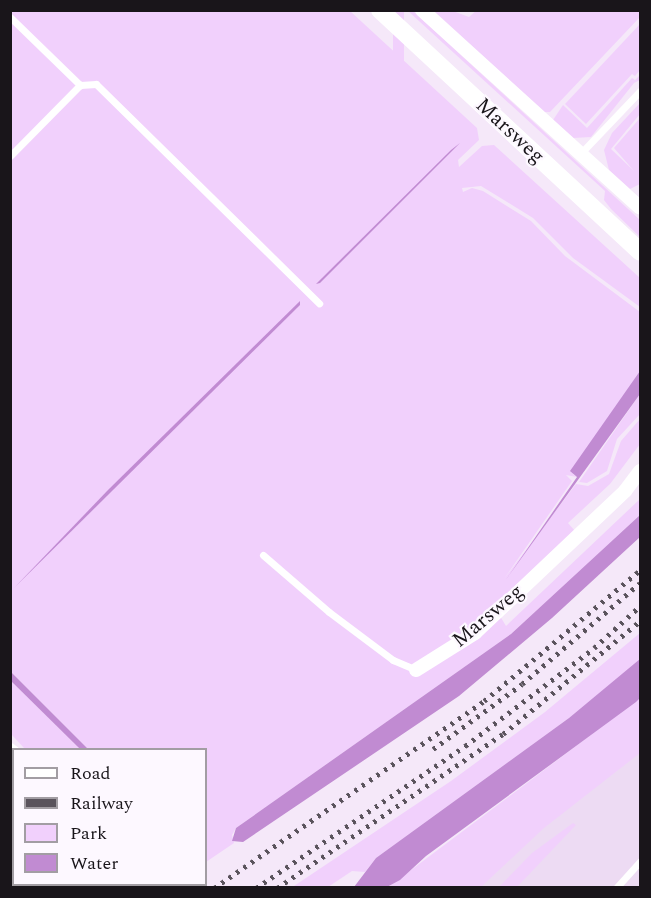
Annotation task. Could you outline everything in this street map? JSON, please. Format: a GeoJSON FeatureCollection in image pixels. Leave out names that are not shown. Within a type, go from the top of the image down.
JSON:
{"type":"FeatureCollection","features":[{"type":"Feature","properties":{"kind":"main road","name":"Marsweg"},"geometry":{"type":"LineString","coordinates":[[380,10],[640,252]]}},
{"type":"Feature","properties":{"kind":"street","name":"Marsweg"},"geometry":{"type":"LineString","coordinates":[[422,10],[640,208]]}},
{"type":"Feature","properties":{"kind":"street","name":"Marsweg"},"geometry":{"type":"LineString","coordinates":[[416,670],[475,633],[626,491],[640,471]]}},
{"type":"Feature","properties":{"kind":"lane"},"geometry":{"type":"LineString","coordinates":[[10,17],[80,85]]}},
{"type":"Feature","properties":{"kind":"lane"},"geometry":{"type":"LineString","coordinates":[[10,156],[80,85],[96,84],[319,303]]}},
{"type":"Feature","properties":{"kind":"lane"},"geometry":{"type":"LineString","coordinates":[[580,154],[640,91]]}},
{"type":"Feature","properties":{"kind":"lane","name":"Marsweg"},"geometry":{"type":"LineString","coordinates":[[263,555],[329,612],[393,660],[416,670]]}},
{"type":"Feature","properties":{"kind":"lane"},"geometry":{"type":"LineString","coordinates":[[616,888],[640,861]]}},
{"type":"Feature","properties":{"kind":"shaded area"},"geometry":{"type":"Polygon","coordinates":[[[640,723],[640,887],[434,888],[640,723]]]}},
{"type":"Feature","properties":{"kind":"green space"},"geometry":{"type":"Polygon","coordinates":[[[477,10],[640,10],[640,17],[550,112],[544,112],[434,11],[453,11],[469,17],[477,10]]]}},
{"type":"Feature","properties":{"kind":"green space"},"geometry":{"type":"Polygon","coordinates":[[[10,11],[350,11],[477,128],[479,140],[458,160],[459,167],[482,146],[494,145],[640,278],[640,307],[573,258],[533,218],[481,186],[462,188],[463,192],[472,188],[483,191],[531,221],[565,256],[640,312],[640,371],[573,474],[577,477],[566,475],[572,481],[504,579],[576,484],[588,486],[609,474],[621,441],[640,419],[640,444],[610,484],[568,523],[575,531],[494,606],[506,626],[640,499],[640,515],[511,634],[236,828],[232,835],[234,843],[207,861],[207,748],[87,748],[11,672],[10,11]]]}},
{"type":"Feature","properties":{"kind":"green space"},"geometry":{"type":"Polygon","coordinates":[[[393,11],[404,11],[404,292],[393,292],[393,11]]]}},
{"type":"Feature","properties":{"kind":"green space"},"geometry":{"type":"Polygon","coordinates":[[[408,11],[413,11],[640,220],[640,237],[604,200],[605,191],[408,11]]]}},
{"type":"Feature","properties":{"kind":"green space"},"geometry":{"type":"Polygon","coordinates":[[[640,24],[640,70],[635,76],[632,74],[586,124],[565,104],[640,24]]]}},
{"type":"Feature","properties":{"kind":"green space"},"geometry":{"type":"Polygon","coordinates":[[[640,75],[640,80],[634,83],[591,137],[573,138],[553,120],[563,105],[587,128],[632,78],[635,80],[640,75]]]}},
{"type":"Feature","properties":{"kind":"green space"},"geometry":{"type":"Polygon","coordinates":[[[640,103],[640,114],[611,149],[634,171],[614,148],[640,118],[640,184],[630,189],[609,170],[604,150],[612,133],[640,103]]]}},
{"type":"Feature","properties":{"kind":"green space"},"geometry":{"type":"Polygon","coordinates":[[[640,394],[640,414],[617,439],[607,471],[587,483],[579,482],[640,394]]]}},
{"type":"Feature","properties":{"kind":"green space"},"geometry":{"type":"Polygon","coordinates":[[[640,633],[640,659],[635,664],[569,718],[376,858],[365,872],[352,871],[328,887],[291,888],[451,781],[545,712],[640,633]]]}},
{"type":"Feature","properties":{"kind":"green space"},"geometry":{"type":"Polygon","coordinates":[[[11,681],[79,748],[24,748],[11,734],[11,681]]]}},
{"type":"Feature","properties":{"kind":"green space"},"geometry":{"type":"Polygon","coordinates":[[[640,698],[640,753],[544,828],[481,887],[387,888],[640,698]]]}},
{"type":"Feature","properties":{"kind":"green space"},"geometry":{"type":"Polygon","coordinates":[[[573,823],[576,825],[517,887],[499,887],[532,853],[573,823]]]}},
{"type":"Feature","properties":{"kind":"green space"},"geometry":{"type":"Polygon","coordinates":[[[12,873],[12,886],[113,886],[11,888],[12,873]]]}},
{"type":"Feature","properties":{"kind":"water"},"geometry":{"type":"Polygon","coordinates":[[[460,143],[320,283],[316,284],[451,150],[460,143]]]}},
{"type":"Feature","properties":{"kind":"water"},"geometry":{"type":"Polygon","coordinates":[[[300,301],[300,305],[14,588],[108,490],[300,301]]]}},
{"type":"Feature","properties":{"kind":"water"},"geometry":{"type":"Polygon","coordinates":[[[640,371],[640,394],[505,581],[577,477],[570,471],[640,371]]]}},
{"type":"Feature","properties":{"kind":"water"},"geometry":{"type":"Polygon","coordinates":[[[640,515],[640,537],[552,618],[459,696],[243,842],[232,841],[236,828],[511,634],[640,515]]]}},
{"type":"Feature","properties":{"kind":"water"},"geometry":{"type":"Polygon","coordinates":[[[640,659],[640,698],[636,702],[426,856],[400,880],[387,887],[354,887],[376,858],[569,718],[640,659]]]}},
{"type":"Feature","properties":{"kind":"water"},"geometry":{"type":"Polygon","coordinates":[[[11,672],[87,748],[79,748],[11,681],[11,672]]]}},
{"type":"Feature","properties":{"kind":"railway"},"geometry":{"type":"LineString","coordinates":[[214,888],[484,701],[640,570]]}},
{"type":"Feature","properties":{"kind":"railway"},"geometry":{"type":"LineString","coordinates":[[433,749],[522,684],[640,583]]}},
{"type":"Feature","properties":{"kind":"railway"},"geometry":{"type":"LineString","coordinates":[[256,888],[465,746],[594,648],[640,606]]}},
{"type":"Feature","properties":{"kind":"railway"},"geometry":{"type":"LineString","coordinates":[[277,888],[503,734],[640,621]]}}]}
